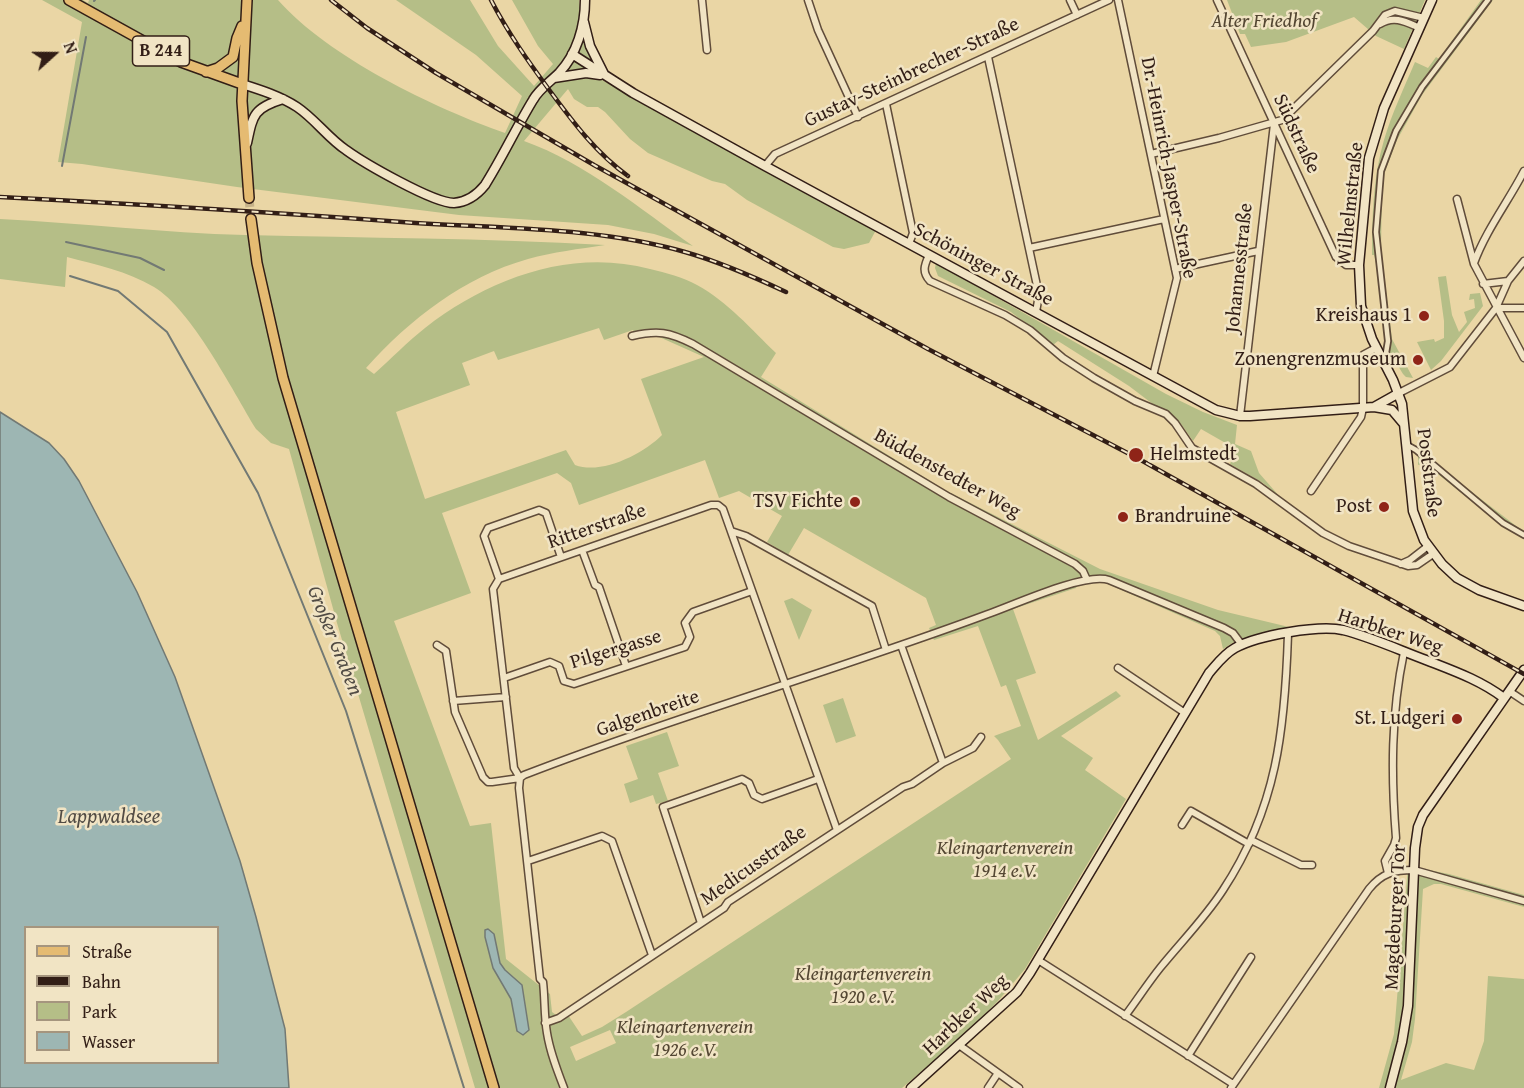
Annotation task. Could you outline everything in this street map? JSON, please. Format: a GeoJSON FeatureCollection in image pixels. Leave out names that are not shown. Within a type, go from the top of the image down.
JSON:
{"type":"FeatureCollection","features":[{"type":"Feature","properties":{"kind":"main road","name":"B 244"},"geometry":{"type":"LineString","coordinates":[[69,0],[181,62],[242,84]]}},
{"type":"Feature","properties":{"kind":"main road"},"geometry":{"type":"LineString","coordinates":[[246,0],[242,84],[249,198]]}},
{"type":"Feature","properties":{"kind":"main road"},"geometry":{"type":"LineString","coordinates":[[585,0],[584,19],[590,46],[606,77]]}},
{"type":"Feature","properties":{"kind":"main road","name":"Wilhelmstraße"},"geometry":{"type":"LineString","coordinates":[[1399,393],[1377,348],[1361,306],[1359,265],[1369,158],[1384,108],[1432,0]]}},
{"type":"Feature","properties":{"kind":"main road"},"geometry":{"type":"LineString","coordinates":[[242,84],[283,99],[308,115],[337,143],[358,158],[418,191],[440,201],[455,203],[471,198],[485,185],[534,97],[554,78],[572,54],[584,19]]}},
{"type":"Feature","properties":{"kind":"main road"},"geometry":{"type":"LineString","coordinates":[[206,72],[218,68],[233,57],[237,38],[244,22]]}},
{"type":"Feature","properties":{"kind":"main road","name":"Schöninger Straße"},"geometry":{"type":"LineString","coordinates":[[572,54],[606,77],[765,166],[1216,410],[1240,416],[1364,408],[1374,407],[1399,393]]}},
{"type":"Feature","properties":{"kind":"main road"},"geometry":{"type":"LineString","coordinates":[[554,78],[586,73],[606,77]]}},
{"type":"Feature","properties":{"kind":"main road"},"geometry":{"type":"LineString","coordinates":[[245,149],[250,124],[256,112],[265,105],[283,99]]}},
{"type":"Feature","properties":{"kind":"main road"},"geometry":{"type":"LineString","coordinates":[[251,219],[262,292],[284,378],[495,1088]]}},
{"type":"Feature","properties":{"kind":"main road","name":"Poststraße"},"geometry":{"type":"LineString","coordinates":[[1399,393],[1405,426],[1413,511],[1418,528],[1428,546],[1449,571],[1466,583],[1524,606]]}},
{"type":"Feature","properties":{"kind":"main road"},"geometry":{"type":"LineString","coordinates":[[1374,407],[1392,410],[1405,426]]}},
{"type":"Feature","properties":{"kind":"main road","name":"Harbker Weg"},"geometry":{"type":"LineString","coordinates":[[911,1088],[1009,1001],[1025,982],[1209,673],[1228,652],[1242,645],[1316,628],[1342,630],[1469,677],[1506,695]]}},
{"type":"Feature","properties":{"kind":"main road","name":"Magdeburger Tor"},"geometry":{"type":"LineString","coordinates":[[1390,1088],[1402,1042],[1408,1006],[1416,836],[1423,815],[1524,670]]}},
{"type":"Feature","properties":{"kind":"street"},"geometry":{"type":"LineString","coordinates":[[702,0],[707,50]]}},
{"type":"Feature","properties":{"kind":"street"},"geometry":{"type":"LineString","coordinates":[[808,0],[818,30],[858,117]]}},
{"type":"Feature","properties":{"kind":"street"},"geometry":{"type":"LineString","coordinates":[[1070,0],[1077,15]]}},
{"type":"Feature","properties":{"kind":"street","name":"Gustav-Steinbrecher-Straße"},"geometry":{"type":"LineString","coordinates":[[765,166],[776,154],[1109,0]]}},
{"type":"Feature","properties":{"kind":"street","name":"Dr.-Heinrich-Jasper-Straße"},"geometry":{"type":"LineString","coordinates":[[1118,0],[1177,278],[1153,376]]}},
{"type":"Feature","properties":{"kind":"street","name":"Südstraße"},"geometry":{"type":"LineString","coordinates":[[1217,0],[1336,257],[1346,265],[1359,265]]}},
{"type":"Feature","properties":{"kind":"street"},"geometry":{"type":"LineString","coordinates":[[1382,359],[1386,353],[1388,341],[1376,232],[1381,171],[1396,131],[1422,87],[1488,0]]}},
{"type":"Feature","properties":{"kind":"street"},"geometry":{"type":"LineString","coordinates":[[1377,27],[1385,15],[1395,11],[1424,18]]}},
{"type":"Feature","properties":{"kind":"street"},"geometry":{"type":"LineString","coordinates":[[1151,154],[1282,120],[1377,27],[1387,20],[1396,19],[1420,28]]}},
{"type":"Feature","properties":{"kind":"street"},"geometry":{"type":"LineString","coordinates":[[988,57],[1039,295],[1036,312]]}},
{"type":"Feature","properties":{"kind":"street"},"geometry":{"type":"LineString","coordinates":[[886,104],[913,233],[909,244]]}},
{"type":"Feature","properties":{"kind":"street","name":"Johannesstraße"},"geometry":{"type":"LineString","coordinates":[[1240,416],[1274,123]]}},
{"type":"Feature","properties":{"kind":"street"},"geometry":{"type":"LineString","coordinates":[[1474,264],[1483,243],[1511,198],[1524,171]]}},
{"type":"Feature","properties":{"kind":"street"},"geometry":{"type":"LineString","coordinates":[[1457,199],[1474,264],[1524,357]]}},
{"type":"Feature","properties":{"kind":"street"},"geometry":{"type":"LineString","coordinates":[[1029,248],[1164,219]]}},
{"type":"Feature","properties":{"kind":"street"},"geometry":{"type":"LineString","coordinates":[[1175,269],[1258,251]]}},
{"type":"Feature","properties":{"kind":"street"},"geometry":{"type":"LineString","coordinates":[[929,255],[924,270],[930,281],[1005,315],[1030,330],[1063,358],[1094,378],[1135,401],[1166,414],[1192,448],[1256,484],[1323,533],[1349,546],[1401,564],[1412,566],[1434,554]]}},
{"type":"Feature","properties":{"kind":"street"},"geometry":{"type":"LineString","coordinates":[[1399,393],[1450,367],[1496,308],[1508,281],[1524,261]]}},
{"type":"Feature","properties":{"kind":"street"},"geometry":{"type":"LineString","coordinates":[[1483,284],[1508,281]]}},
{"type":"Feature","properties":{"kind":"street"},"geometry":{"type":"LineString","coordinates":[[1496,308],[1524,308]]}},
{"type":"Feature","properties":{"kind":"street","name":"Büddenstedter Weg"},"geometry":{"type":"LineString","coordinates":[[632,336],[654,331],[663,332],[693,344],[949,497],[1075,564],[1083,570],[1086,580]]}},
{"type":"Feature","properties":{"kind":"street"},"geometry":{"type":"LineString","coordinates":[[1311,492],[1361,417],[1364,408],[1363,355],[1377,348]]}},
{"type":"Feature","properties":{"kind":"street"},"geometry":{"type":"LineString","coordinates":[[1407,445],[1503,523],[1524,535]]}},
{"type":"Feature","properties":{"kind":"street","name":"Ritterstraße"},"geometry":{"type":"LineString","coordinates":[[499,579],[711,505],[717,505],[723,509],[837,830]]}},
{"type":"Feature","properties":{"kind":"street"},"geometry":{"type":"LineString","coordinates":[[561,557],[546,513],[539,510],[488,528],[484,536],[499,579],[494,589],[514,768],[520,778],[519,788],[540,979],[543,982],[545,1023],[550,1049],[564,1088]]}},
{"type":"Feature","properties":{"kind":"street"},"geometry":{"type":"LineString","coordinates":[[731,531],[746,536],[872,606],[886,650]]}},
{"type":"Feature","properties":{"kind":"street"},"geometry":{"type":"LineString","coordinates":[[1401,564],[1428,546]]}},
{"type":"Feature","properties":{"kind":"street"},"geometry":{"type":"LineString","coordinates":[[582,550],[595,585],[599,587],[626,666]]}},
{"type":"Feature","properties":{"kind":"street"},"geometry":{"type":"LineString","coordinates":[[1086,580],[1098,578],[1109,580],[1224,628],[1233,633],[1242,645]]}},
{"type":"Feature","properties":{"kind":"street","name":"Galgenbreite"},"geometry":{"type":"LineString","coordinates":[[453,701],[455,712],[485,780],[492,782],[520,778],[628,737],[1086,580]]}},
{"type":"Feature","properties":{"kind":"street","name":"Pilgergasse"},"geometry":{"type":"LineString","coordinates":[[504,678],[550,662],[559,666],[564,681],[574,684],[684,647],[690,637],[685,622],[693,612],[752,591]]}},
{"type":"Feature","properties":{"kind":"street"},"geometry":{"type":"LineString","coordinates":[[1125,1016],[1159,969],[1222,891],[1262,817],[1279,748],[1286,695],[1288,634]]}},
{"type":"Feature","properties":{"kind":"street"},"geometry":{"type":"LineString","coordinates":[[437,645],[446,651],[453,701],[506,697]]}},
{"type":"Feature","properties":{"kind":"street"},"geometry":{"type":"LineString","coordinates":[[901,645],[943,763]]}},
{"type":"Feature","properties":{"kind":"street"},"geometry":{"type":"LineString","coordinates":[[1388,873],[1385,861],[1394,845],[1392,740],[1398,681],[1404,652]]}},
{"type":"Feature","properties":{"kind":"street"},"geometry":{"type":"LineString","coordinates":[[1118,668],[1185,713]]}},
{"type":"Feature","properties":{"kind":"street"},"geometry":{"type":"LineString","coordinates":[[1506,695],[1524,701]]}},
{"type":"Feature","properties":{"kind":"street","name":"Medicusstraße"},"geometry":{"type":"LineString","coordinates":[[545,1023],[559,1018],[724,908],[728,902],[903,787],[973,748],[981,737]]}},
{"type":"Feature","properties":{"kind":"street"},"geometry":{"type":"LineString","coordinates":[[701,923],[663,807],[742,779],[749,783],[754,795],[762,799],[818,779]]}},
{"type":"Feature","properties":{"kind":"street"},"geometry":{"type":"LineString","coordinates":[[1182,825],[1191,811],[1250,842],[1301,865],[1312,865]]}},
{"type":"Feature","properties":{"kind":"street"},"geometry":{"type":"LineString","coordinates":[[528,861],[602,836],[612,841],[652,955]]}},
{"type":"Feature","properties":{"kind":"street"},"geometry":{"type":"LineString","coordinates":[[1038,960],[1232,1086],[1370,889],[1377,880],[1388,873],[1414,870],[1524,901]]}},
{"type":"Feature","properties":{"kind":"street"},"geometry":{"type":"LineString","coordinates":[[1188,1056],[1251,957]]}},
{"type":"Feature","properties":{"kind":"street"},"geometry":{"type":"LineString","coordinates":[[959,1045],[1019,1088]]}},
{"type":"Feature","properties":{"kind":"street"},"geometry":{"type":"LineString","coordinates":[[988,1088],[998,1073]]}},
{"type":"Feature","properties":{"kind":"green space"},"geometry":{"type":"Polygon","coordinates":[[[42,0],[83,0],[88,3],[89,0],[278,0],[299,21],[353,61],[415,95],[505,133],[522,96],[476,55],[396,0],[470,0],[498,46],[534,86],[553,64],[538,46],[512,0],[579,0],[585,45],[600,79],[876,230],[869,243],[844,249],[833,247],[747,200],[725,184],[712,181],[648,153],[630,139],[605,112],[598,107],[587,107],[574,99],[568,89],[524,141],[547,150],[591,174],[693,246],[654,234],[608,225],[459,215],[58,162],[82,22],[42,0]]]}},
{"type":"Feature","properties":{"kind":"green space","name":"Alter Friedhof"},"geometry":{"type":"Polygon","coordinates":[[[1227,0],[1425,0],[1404,49],[1376,36],[1354,17],[1286,42],[1251,47],[1245,34],[1240,34],[1227,0]]]}},
{"type":"Feature","properties":{"kind":"green space"},"geometry":{"type":"Polygon","coordinates":[[[1481,0],[1493,0],[1422,95],[1397,140],[1382,179],[1381,252],[1392,339],[1413,378],[1406,377],[1385,341],[1377,267],[1374,255],[1372,255],[1377,168],[1387,130],[1415,62],[1428,68],[1436,57],[1439,59],[1481,0]]]}},
{"type":"Feature","properties":{"kind":"green space"},"geometry":{"type":"Polygon","coordinates":[[[0,219],[214,234],[605,245],[528,259],[504,267],[460,288],[401,333],[366,368],[374,374],[418,333],[449,311],[475,295],[531,272],[590,262],[620,263],[680,277],[719,299],[776,353],[761,377],[945,490],[1100,569],[1218,610],[1289,627],[1237,640],[1223,649],[1220,636],[1215,631],[1085,574],[1076,588],[1013,609],[1036,673],[1016,680],[1038,740],[1116,691],[1121,696],[1061,736],[1093,758],[1085,770],[1126,799],[1025,969],[998,1001],[960,1039],[902,1088],[475,1088],[337,623],[289,449],[271,443],[256,429],[210,352],[182,313],[168,298],[144,281],[67,257],[65,287],[0,279],[0,219]],[[599,328],[498,360],[494,351],[462,363],[470,385],[396,412],[425,499],[566,450],[575,465],[597,467],[609,465],[644,449],[662,435],[641,379],[704,357],[657,336],[636,338],[633,330],[604,340],[599,328]],[[705,460],[579,505],[571,483],[557,473],[442,513],[471,593],[394,621],[470,826],[491,823],[506,959],[550,994],[552,1012],[556,1015],[564,1009],[582,1036],[626,1012],[1011,759],[994,736],[1021,726],[1006,685],[1001,687],[978,626],[934,640],[929,628],[936,625],[926,598],[804,528],[788,555],[767,542],[782,516],[739,491],[719,498],[705,460]],[[610,1030],[570,1047],[576,1061],[616,1043],[610,1030]]]}},
{"type":"Feature","properties":{"kind":"green space"},"geometry":{"type":"Polygon","coordinates":[[[936,263],[1166,394],[1237,425],[1235,444],[1251,451],[1259,473],[1280,497],[1263,483],[1230,464],[1236,449],[1201,429],[1193,441],[1170,413],[1158,408],[1129,386],[1058,341],[1053,345],[1011,312],[938,276],[936,263]]]}},
{"type":"Feature","properties":{"kind":"green space"},"geometry":{"type":"Polygon","coordinates":[[[1446,276],[1452,315],[1459,332],[1467,322],[1464,312],[1475,308],[1474,299],[1469,300],[1470,294],[1480,293],[1483,306],[1441,361],[1431,370],[1417,342],[1434,339],[1435,342],[1444,338],[1438,277],[1446,276]]]}},
{"type":"Feature","properties":{"kind":"green space"},"geometry":{"type":"Polygon","coordinates":[[[1418,441],[1431,458],[1451,476],[1524,532],[1524,538],[1503,526],[1424,463],[1418,465],[1418,441]]]}},
{"type":"Feature","properties":{"kind":"green space"},"geometry":{"type":"Polygon","coordinates":[[[792,598],[812,610],[799,640],[784,601],[792,598]]]}},
{"type":"Feature","properties":{"kind":"green space"},"geometry":{"type":"Polygon","coordinates":[[[843,698],[856,736],[836,743],[823,705],[843,698]]]}},
{"type":"Feature","properties":{"kind":"green space"},"geometry":{"type":"Polygon","coordinates":[[[667,732],[679,766],[658,773],[668,801],[656,804],[653,795],[630,803],[624,784],[638,779],[626,746],[667,732]]]}},
{"type":"Feature","properties":{"kind":"green space"},"geometry":{"type":"Polygon","coordinates":[[[1408,866],[1449,874],[1524,895],[1524,907],[1441,884],[1434,884],[1423,889],[1415,1019],[1412,1042],[1401,1080],[1446,1063],[1474,1070],[1484,1041],[1488,976],[1524,979],[1524,1088],[1379,1088],[1394,1034],[1408,866]]]}},
{"type":"Feature","properties":{"kind":"water","name":"Lappwaldsee"},"geometry":{"type":"Polygon","coordinates":[[[0,412],[49,443],[64,459],[79,481],[137,592],[175,677],[240,861],[256,917],[285,1029],[289,1088],[0,1088],[0,412]]]}},
{"type":"Feature","properties":{"kind":"water"},"geometry":{"type":"Polygon","coordinates":[[[488,929],[494,934],[500,963],[522,985],[529,1030],[523,1035],[517,1031],[511,999],[493,968],[485,937],[485,930],[488,929]]]}},
{"type":"Feature","properties":{"kind":"waterway","name":"Großer Graben"},"geometry":{"type":"LineString","coordinates":[[62,166],[86,37]]}},
{"type":"Feature","properties":{"kind":"waterway"},"geometry":{"type":"LineString","coordinates":[[66,242],[140,258],[164,270]]}},
{"type":"Feature","properties":{"kind":"waterway","name":"Großer Graben"},"geometry":{"type":"LineString","coordinates":[[70,276],[118,291],[167,332],[258,493],[346,711],[464,1088]]}},
{"type":"Feature","properties":{"kind":"tunnel"},"geometry":{"type":"LineString","coordinates":[[249,198],[251,219]]}},
{"type":"Feature","properties":{"kind":"railway"},"geometry":{"type":"LineString","coordinates":[[331,0],[367,28],[436,73],[594,165],[928,349],[1139,459],[1524,674]]}},
{"type":"Feature","properties":{"kind":"railway"},"geometry":{"type":"LineString","coordinates":[[491,0],[519,47],[567,114],[595,147],[628,176]]}},
{"type":"Feature","properties":{"kind":"railway"},"geometry":{"type":"LineString","coordinates":[[0,197],[545,230],[616,237],[711,260],[786,292]]}},
{"type":"Feature","properties":{"kind":"place","name":"Kreishaus 1"},"geometry":{"type":"Point","coordinates":[1424,316]}},
{"type":"Feature","properties":{"kind":"place","name":"Zonengrenzmuseum"},"geometry":{"type":"Point","coordinates":[1418,360]}},
{"type":"Feature","properties":{"kind":"place","name":"Helmstedt"},"geometry":{"type":"Point","coordinates":[1136,455]}},
{"type":"Feature","properties":{"kind":"place","name":"TSV Fichte"},"geometry":{"type":"Point","coordinates":[855,502]}},
{"type":"Feature","properties":{"kind":"place","name":"Post"},"geometry":{"type":"Point","coordinates":[1384,507]}},
{"type":"Feature","properties":{"kind":"place","name":"Brandruine"},"geometry":{"type":"Point","coordinates":[1123,517]}},
{"type":"Feature","properties":{"kind":"place","name":"St. Ludgeri"},"geometry":{"type":"Point","coordinates":[1457,719]}},
{"type":"Feature","properties":{"kind":"park label","name":"Kleingartenverein 1914 e.V."},"geometry":{"type":"Point","coordinates":[1005,860]}},
{"type":"Feature","properties":{"kind":"park label","name":"Kleingartenverein 1920 e.V."},"geometry":{"type":"Point","coordinates":[863,986]}},
{"type":"Feature","properties":{"kind":"park label","name":"Kleingartenverein 1926 e.V."},"geometry":{"type":"Point","coordinates":[685,1040]}}]}
